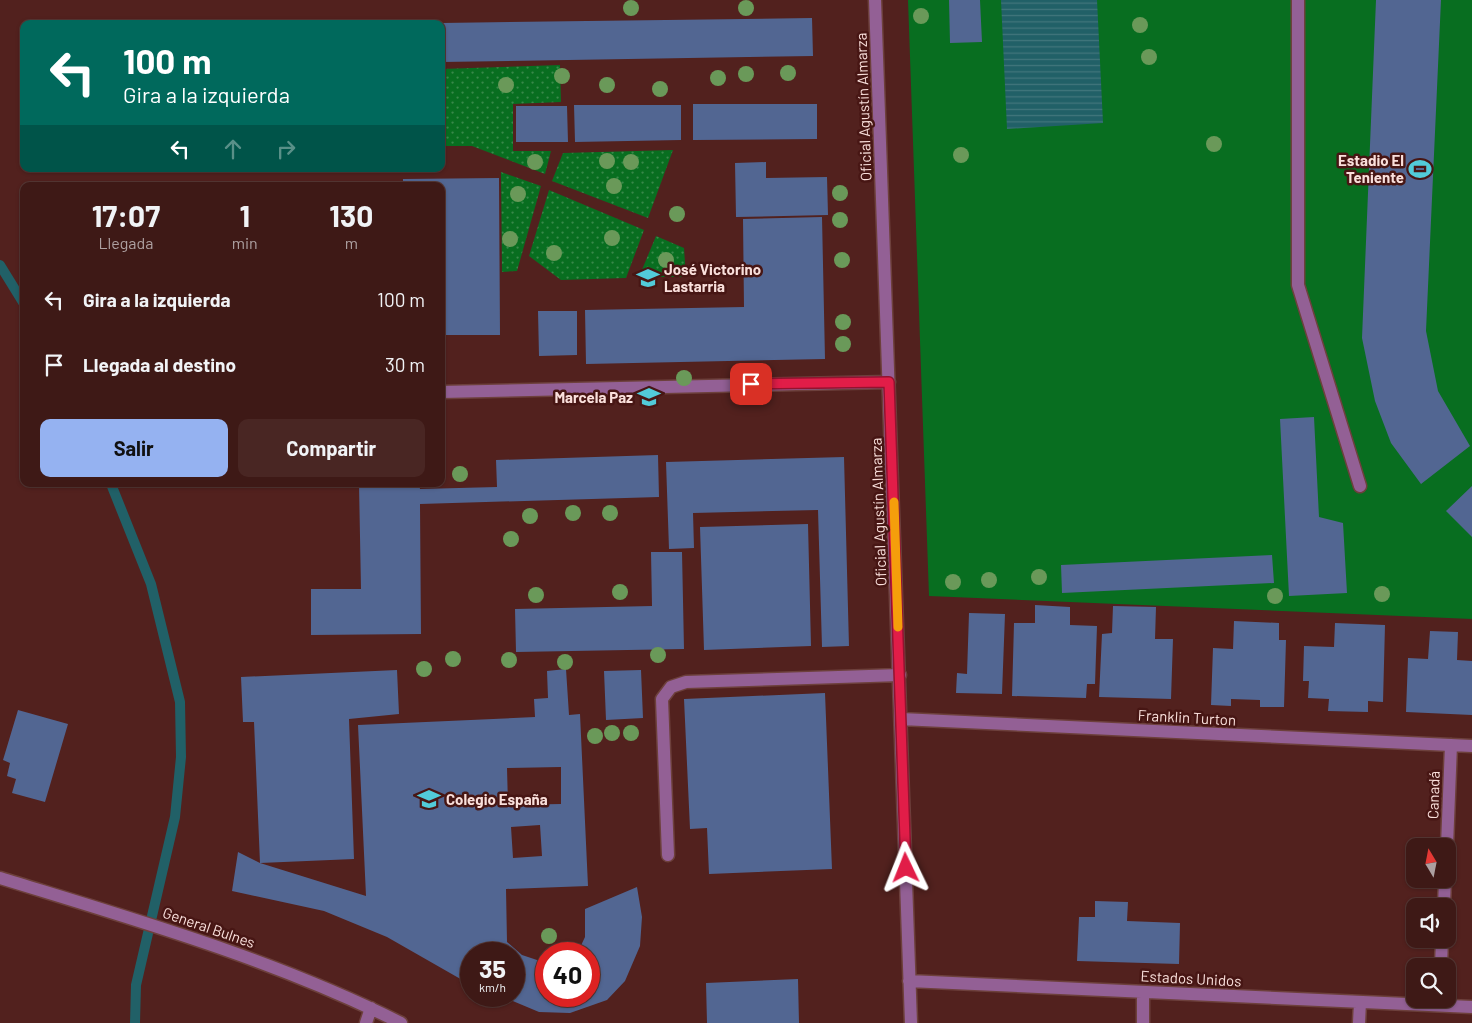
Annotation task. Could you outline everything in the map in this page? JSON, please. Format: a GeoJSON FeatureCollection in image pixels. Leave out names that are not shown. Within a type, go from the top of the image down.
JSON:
{"type":"FeatureCollection","features":[{"type":"Feature","properties":{"kind":"street","name":"Oficial Agustín Almarza"},"geometry":{"type":"LineString","coordinates":[[875,0],[912,1023]]}},
{"type":"Feature","properties":{"kind":"street"},"geometry":{"type":"LineString","coordinates":[[1298,0],[1298,285],[1360,486]]}},
{"type":"Feature","properties":{"kind":"street"},"geometry":{"type":"LineString","coordinates":[[445,392],[889,382]]}},
{"type":"Feature","properties":{"kind":"street"},"geometry":{"type":"LineString","coordinates":[[668,855],[662,699],[671,687],[686,682],[900,675]]}},
{"type":"Feature","properties":{"kind":"street","name":"Franklin Turton"},"geometry":{"type":"LineString","coordinates":[[901,719],[1472,746]]}},
{"type":"Feature","properties":{"kind":"street","name":"Canadá"},"geometry":{"type":"LineString","coordinates":[[1447,838],[1451,746]]}},
{"type":"Feature","properties":{"kind":"street","name":"General Bulnes"},"geometry":{"type":"LineString","coordinates":[[0,878],[164,928],[277,968],[371,1008],[401,1023]]}},
{"type":"Feature","properties":{"kind":"street","name":"Estados Unidos"},"geometry":{"type":"LineString","coordinates":[[909,980],[1360,1002],[1406,1002]]}},
{"type":"Feature","properties":{"kind":"street"},"geometry":{"type":"LineString","coordinates":[[1142,992],[1143,1023]]}},
{"type":"Feature","properties":{"kind":"street"},"geometry":{"type":"LineString","coordinates":[[1359,1023],[1360,1002]]}},
{"type":"Feature","properties":{"kind":"street","name":"Estados Unidos"},"geometry":{"type":"LineString","coordinates":[[1456,1005],[1472,1007]]}},
{"type":"Feature","properties":{"kind":"street"},"geometry":{"type":"LineString","coordinates":[[366,1023],[371,1008]]}},
{"type":"Feature","properties":{"kind":"green space","name":"Estadio El Teniente"},"geometry":{"type":"Polygon","coordinates":[[[908,0],[1472,0],[1472,619],[929,596],[908,0]]]}},
{"type":"Feature","properties":{"kind":"green space"},"geometry":{"type":"Polygon","coordinates":[[[560,65],[561,102],[513,104],[513,151],[551,151],[545,174],[472,146],[445,146],[445,69],[560,65]]]}},
{"type":"Feature","properties":{"kind":"green space"},"geometry":{"type":"Polygon","coordinates":[[[673,150],[648,218],[552,181],[563,153],[673,150]]]}},
{"type":"Feature","properties":{"kind":"green space"},"geometry":{"type":"Polygon","coordinates":[[[501,172],[541,186],[517,271],[502,272],[501,172]]]}},
{"type":"Feature","properties":{"kind":"green space"},"geometry":{"type":"Polygon","coordinates":[[[549,190],[644,230],[626,278],[561,280],[529,256],[549,190]]]}},
{"type":"Feature","properties":{"kind":"green space"},"geometry":{"type":"Polygon","coordinates":[[[656,236],[684,248],[686,277],[639,277],[656,236]]]}},
{"type":"Feature","properties":{"kind":"water"},"geometry":{"type":"Polygon","coordinates":[[[1001,0],[1097,0],[1103,123],[1007,129],[1001,0]]]}},
{"type":"Feature","properties":{"kind":"building"},"geometry":{"type":"Polygon","coordinates":[[[949,0],[980,0],[982,42],[950,43],[949,0]]]}},
{"type":"Feature","properties":{"kind":"building","name":"Estadio El Teniente"},"geometry":{"type":"Polygon","coordinates":[[[1376,0],[1441,0],[1426,331],[1438,391],[1470,446],[1421,484],[1391,443],[1375,401],[1362,338],[1376,0]]]}},
{"type":"Feature","properties":{"kind":"building"},"geometry":{"type":"Polygon","coordinates":[[[812,18],[813,56],[445,62],[445,23],[812,18]]]}},
{"type":"Feature","properties":{"kind":"building"},"geometry":{"type":"Polygon","coordinates":[[[693,104],[817,104],[817,139],[693,140],[693,104]]]}},
{"type":"Feature","properties":{"kind":"building"},"geometry":{"type":"Polygon","coordinates":[[[574,105],[681,105],[681,140],[575,142],[574,105]]]}},
{"type":"Feature","properties":{"kind":"building"},"geometry":{"type":"Polygon","coordinates":[[[516,106],[567,106],[568,142],[516,142],[516,106]]]}},
{"type":"Feature","properties":{"kind":"building"},"geometry":{"type":"Polygon","coordinates":[[[766,162],[766,178],[827,177],[828,215],[736,217],[735,163],[766,162]]]}},
{"type":"Feature","properties":{"kind":"building"},"geometry":{"type":"Polygon","coordinates":[[[499,178],[500,335],[445,335],[445,182],[403,182],[403,179],[499,178]]]}},
{"type":"Feature","properties":{"kind":"building"},"geometry":{"type":"Polygon","coordinates":[[[822,217],[825,359],[586,364],[585,310],[744,307],[743,219],[822,217]]]}},
{"type":"Feature","properties":{"kind":"building"},"geometry":{"type":"Polygon","coordinates":[[[538,311],[577,311],[577,355],[539,356],[538,311]]]}},
{"type":"Feature","properties":{"kind":"building"},"geometry":{"type":"Polygon","coordinates":[[[1314,417],[1319,517],[1343,523],[1347,593],[1289,596],[1280,419],[1314,417]]]}},
{"type":"Feature","properties":{"kind":"building"},"geometry":{"type":"Polygon","coordinates":[[[658,455],[659,497],[420,504],[421,634],[311,635],[311,589],[361,589],[359,487],[420,487],[420,489],[497,487],[496,460],[658,455]]]}},
{"type":"Feature","properties":{"kind":"building"},"geometry":{"type":"Polygon","coordinates":[[[844,457],[849,646],[822,647],[818,510],[693,513],[694,548],[669,549],[666,462],[844,457]]]}},
{"type":"Feature","properties":{"kind":"building"},"geometry":{"type":"Polygon","coordinates":[[[1472,486],[1472,537],[1446,511],[1472,486]]]}},
{"type":"Feature","properties":{"kind":"building"},"geometry":{"type":"Polygon","coordinates":[[[808,524],[811,646],[704,650],[700,527],[808,524]]]}},
{"type":"Feature","properties":{"kind":"building"},"geometry":{"type":"Polygon","coordinates":[[[651,552],[682,552],[684,649],[516,652],[515,609],[652,606],[651,552]]]}},
{"type":"Feature","properties":{"kind":"building"},"geometry":{"type":"Polygon","coordinates":[[[1272,555],[1274,583],[1062,593],[1061,565],[1272,555]]]}},
{"type":"Feature","properties":{"kind":"building"},"geometry":{"type":"Polygon","coordinates":[[[1035,605],[1070,607],[1070,625],[1097,626],[1095,684],[1087,684],[1086,698],[1012,696],[1014,623],[1035,623],[1035,605]]]}},
{"type":"Feature","properties":{"kind":"building"},"geometry":{"type":"Polygon","coordinates":[[[1113,606],[1156,607],[1155,639],[1173,639],[1171,699],[1099,697],[1102,634],[1112,633],[1113,606]]]}},
{"type":"Feature","properties":{"kind":"building"},"geometry":{"type":"Polygon","coordinates":[[[969,613],[1005,614],[1002,694],[956,693],[957,673],[967,674],[969,613]]]}},
{"type":"Feature","properties":{"kind":"building"},"geometry":{"type":"Polygon","coordinates":[[[1234,621],[1279,623],[1279,640],[1286,640],[1284,707],[1260,707],[1260,700],[1231,699],[1231,706],[1211,705],[1213,648],[1233,649],[1234,621]]]}},
{"type":"Feature","properties":{"kind":"building"},"geometry":{"type":"Polygon","coordinates":[[[1335,623],[1385,625],[1383,702],[1368,701],[1368,712],[1328,711],[1329,699],[1308,698],[1309,681],[1303,681],[1304,646],[1334,647],[1335,623]]]}},
{"type":"Feature","properties":{"kind":"building"},"geometry":{"type":"Polygon","coordinates":[[[1430,631],[1458,632],[1457,660],[1472,661],[1472,715],[1406,712],[1408,658],[1428,659],[1430,631]]]}},
{"type":"Feature","properties":{"kind":"building"},"geometry":{"type":"Polygon","coordinates":[[[566,669],[569,715],[580,714],[588,886],[506,889],[507,942],[460,942],[460,979],[387,937],[324,911],[232,891],[238,852],[260,863],[366,896],[358,725],[535,717],[534,699],[548,698],[547,671],[566,669]],[[561,767],[507,768],[508,805],[561,804],[561,767]],[[540,825],[511,827],[513,858],[542,856],[540,825]]]}},
{"type":"Feature","properties":{"kind":"building"},"geometry":{"type":"Polygon","coordinates":[[[397,670],[399,714],[349,719],[354,859],[260,863],[254,722],[243,722],[241,677],[397,670]]]}},
{"type":"Feature","properties":{"kind":"building"},"geometry":{"type":"Polygon","coordinates":[[[641,670],[643,718],[606,720],[604,671],[641,670]]]}},
{"type":"Feature","properties":{"kind":"building"},"geometry":{"type":"Polygon","coordinates":[[[825,693],[832,869],[709,874],[707,828],[690,829],[684,699],[825,693]]]}},
{"type":"Feature","properties":{"kind":"building"},"geometry":{"type":"Polygon","coordinates":[[[18,710],[68,724],[45,802],[12,793],[16,779],[7,776],[10,763],[3,760],[18,710]]]}},
{"type":"Feature","properties":{"kind":"building"},"geometry":{"type":"Polygon","coordinates":[[[637,887],[642,917],[640,946],[625,981],[607,1000],[600,1002],[600,942],[583,942],[585,937],[585,909],[637,887]]]}},
{"type":"Feature","properties":{"kind":"building"},"geometry":{"type":"Polygon","coordinates":[[[1095,901],[1128,902],[1127,921],[1180,923],[1179,964],[1077,961],[1079,917],[1095,917],[1095,901]]]}},
{"type":"Feature","properties":{"kind":"building"},"geometry":{"type":"Polygon","coordinates":[[[525,956],[535,959],[535,1007],[587,1007],[570,1013],[539,1012],[525,1006],[525,956]]]}},
{"type":"Feature","properties":{"kind":"building"},"geometry":{"type":"Polygon","coordinates":[[[798,979],[799,1023],[707,1023],[706,983],[798,979]]]}},
{"type":"Feature","properties":{"kind":"waterway"},"geometry":{"type":"LineString","coordinates":[[0,265],[20,298]]}},
{"type":"Feature","properties":{"kind":"waterway"},"geometry":{"type":"LineString","coordinates":[[112,487],[151,584],[180,702],[181,757],[175,817],[136,985],[135,1023]]}},
{"type":"Feature","properties":{"kind":"slow traffic"},"geometry":{"type":"LineString","coordinates":[[894,502],[898,627]]}},
{"type":"Feature","properties":{"kind":"place","name":"Estadio El Teniente"},"geometry":{"type":"Point","coordinates":[1420,169]}},
{"type":"Feature","properties":{"kind":"place","name":"José Victorino Lastarria"},"geometry":{"type":"Point","coordinates":[648,278]}},
{"type":"Feature","properties":{"kind":"place","name":"Marcela Paz"},"geometry":{"type":"Point","coordinates":[649,397]}},
{"type":"Feature","properties":{"kind":"place","name":"Colegio España"},"geometry":{"type":"Point","coordinates":[429,799]}},
{"type":"Feature","properties":{"kind":"route"},"geometry":{"type":"LineString","coordinates":[[751,384],[848,381],[889,382],[906,868]]}}]}
